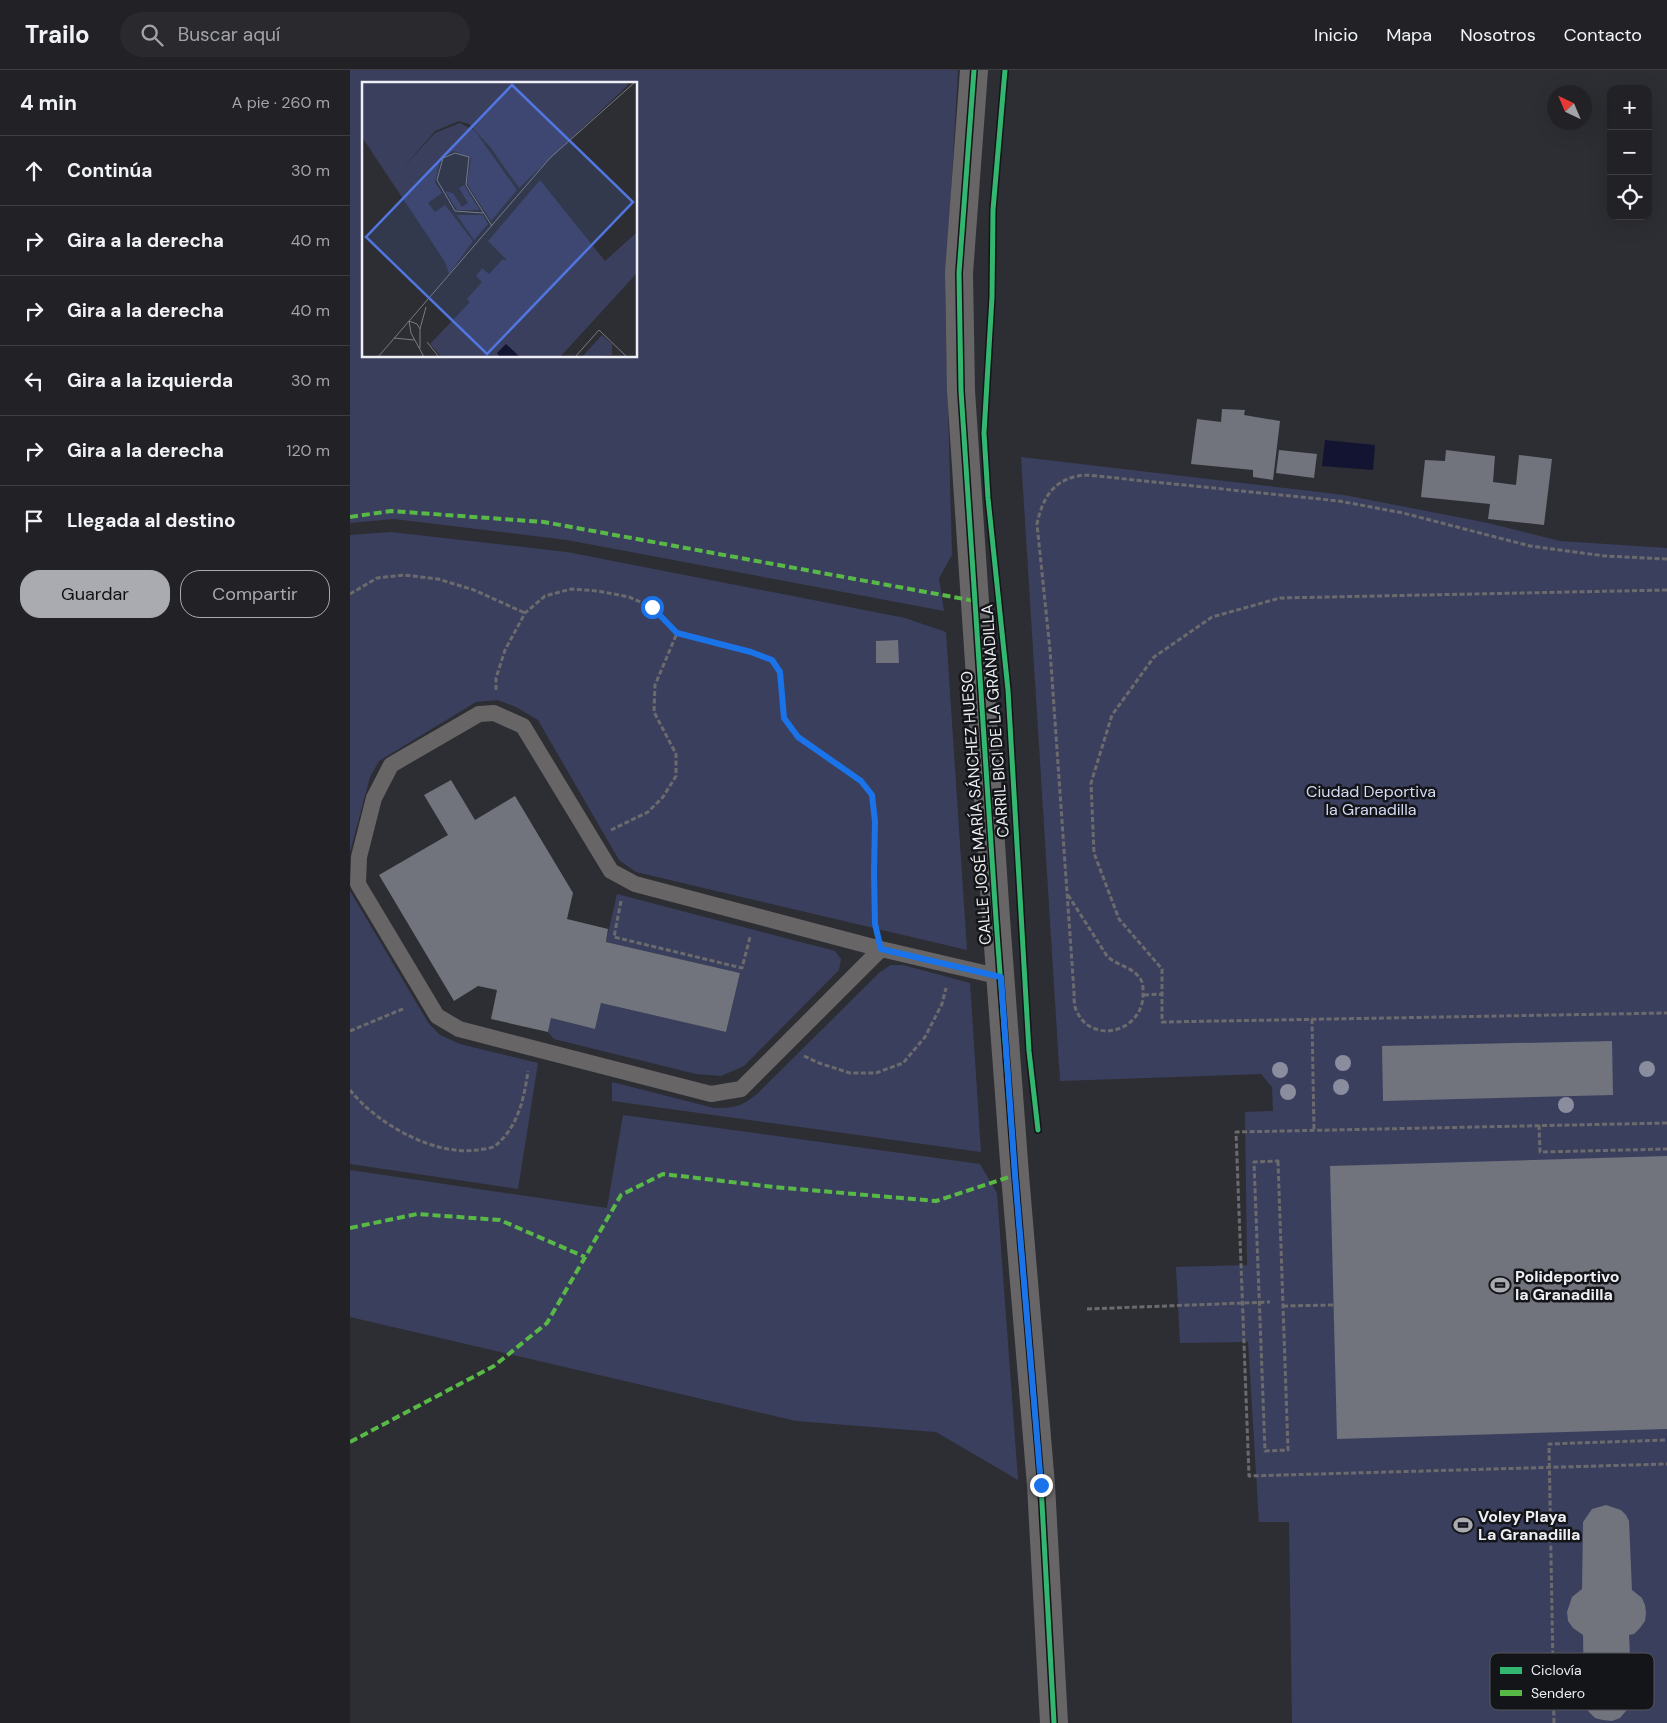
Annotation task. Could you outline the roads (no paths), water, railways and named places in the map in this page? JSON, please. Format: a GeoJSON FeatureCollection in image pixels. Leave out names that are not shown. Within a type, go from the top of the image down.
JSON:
{"type":"FeatureCollection","features":[{"type":"Feature","properties":{"kind":"street","name":"CALLE JOSÉ MARÍA SÁNCHEZ HUESO"},"geometry":{"type":"LineString","coordinates":[[974,70],[958,273],[961,391],[1016,1184],[1041,1485],[1054,1723]]}},
{"type":"Feature","properties":{"kind":"lane"},"geometry":{"type":"LineString","coordinates":[[881,949],[741,1089],[711,1094],[458,1029],[437,1016],[358,884],[359,858],[374,798],[391,765],[479,714],[494,713],[523,726],[611,871],[635,884],[881,949],[1001,977]]}},
{"type":"Feature","properties":{"kind":"place","name":"Polideportivo la Granadilla"},"geometry":{"type":"Point","coordinates":[1500,1285]}},
{"type":"Feature","properties":{"kind":"place","name":"Voley Playa La Granadilla"},"geometry":{"type":"Point","coordinates":[1463,1525]}},
{"type":"Feature","properties":{"kind":"park label","name":"Ciudad Deportiva la Granadilla"},"geometry":{"type":"Point","coordinates":[1371,800]}}]}
